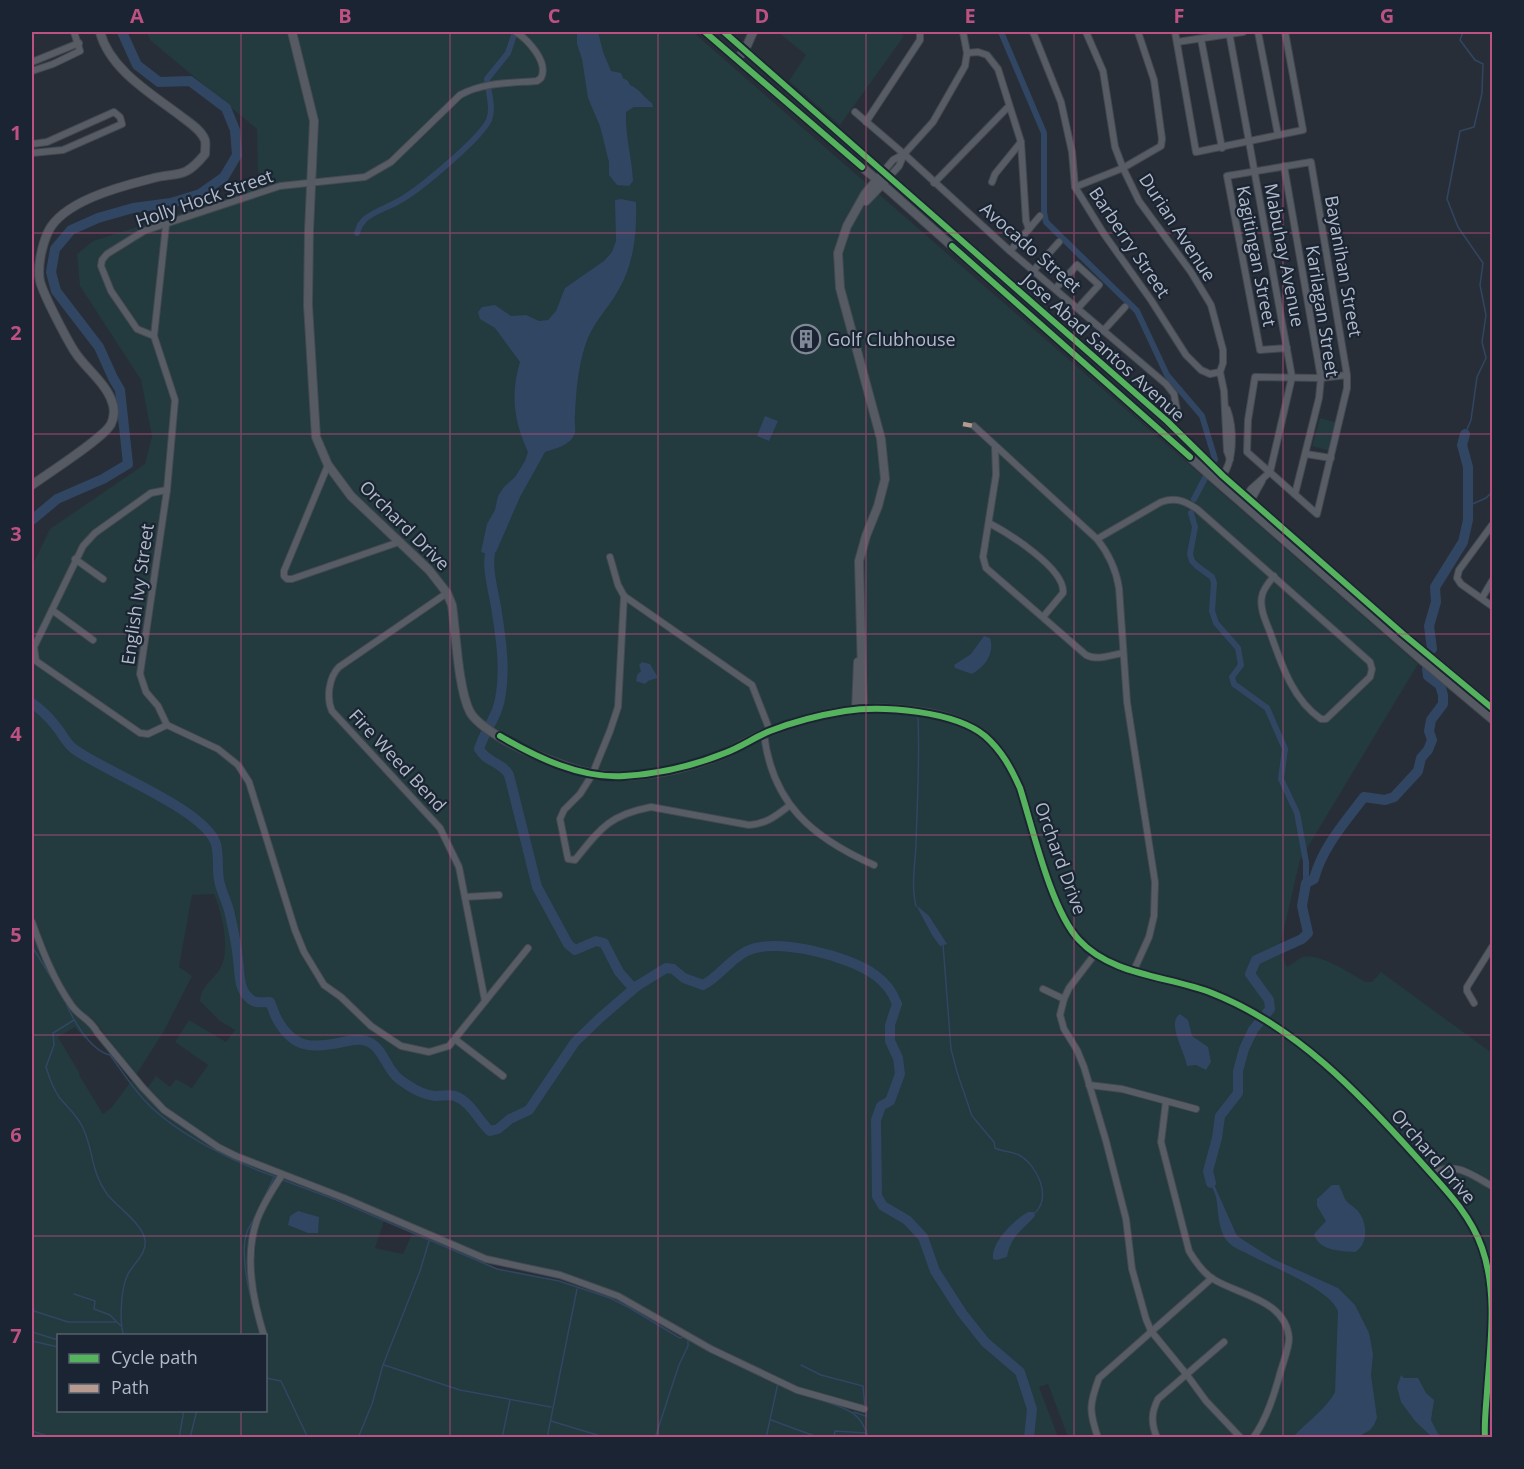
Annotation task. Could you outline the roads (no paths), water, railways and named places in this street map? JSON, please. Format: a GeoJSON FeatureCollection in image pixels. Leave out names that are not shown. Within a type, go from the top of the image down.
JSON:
{"type":"FeatureCollection","features":[{"type":"Feature","properties":{"kind":"street"},"geometry":{"type":"LineString","coordinates":[[32,71],[80,51],[74,32]]}},
{"type":"Feature","properties":{"kind":"street"},"geometry":{"type":"LineString","coordinates":[[32,484],[106,431],[114,417],[112,402],[75,353],[40,281],[40,259],[47,233],[56,218],[72,206],[152,178],[184,173],[196,165],[205,154],[205,140],[197,129],[147,92],[120,67],[102,42],[100,32]]}},
{"type":"Feature","properties":{"kind":"street","name":"Orchard Drive"},"geometry":{"type":"LineString","coordinates":[[292,32],[315,121],[309,230],[308,305],[316,437],[328,465],[351,496],[429,570],[447,593],[452,605],[466,701],[471,714],[479,723],[524,750],[592,775],[622,777],[687,766],[726,753],[767,732],[808,720],[859,710],[920,712],[954,720],[983,735],[1000,751],[1012,768],[1062,914],[1079,940],[1095,954],[1134,970],[1212,993],[1254,1014],[1308,1050],[1365,1101],[1465,1212],[1482,1248],[1490,1278],[1491,1307],[1485,1437]]}},
{"type":"Feature","properties":{"kind":"street","name":"Holly Hock Street"},"geometry":{"type":"LineString","coordinates":[[154,336],[137,329],[111,291],[100,266],[107,254],[144,231],[280,186],[356,179],[377,171],[391,162],[460,95],[472,88],[492,84],[537,81],[543,74],[543,69],[534,48],[516,32]]}},
{"type":"Feature","properties":{"kind":"street","name":"Jose Abad Santos Avenue"},"geometry":{"type":"LineString","coordinates":[[705,32],[883,179],[1167,421],[1203,464],[1247,500],[1424,657],[1434,670],[1492,718]]}},
{"type":"Feature","properties":{"kind":"street","name":"Jose Abad Santos Avenue"},"geometry":{"type":"LineString","coordinates":[[724,32],[883,179]]}},
{"type":"Feature","properties":{"kind":"street"},"geometry":{"type":"LineString","coordinates":[[737,59],[745,50],[753,32]]}},
{"type":"Feature","properties":{"kind":"street"},"geometry":{"type":"LineString","coordinates":[[866,122],[920,40],[920,32]]}},
{"type":"Feature","properties":{"kind":"street"},"geometry":{"type":"LineString","coordinates":[[859,710],[863,673],[860,649],[859,561],[885,478],[881,439],[838,278],[838,253],[847,226],[866,194],[883,179],[893,160],[904,154],[933,122],[966,66],[967,53],[963,32]]}},
{"type":"Feature","properties":{"kind":"street","name":"Barberry Street"},"geometry":{"type":"LineString","coordinates":[[1033,32],[1060,102],[1071,152],[1075,187],[1186,355],[1202,370],[1210,374],[1220,372]]}},
{"type":"Feature","properties":{"kind":"street","name":"Durian Avenue"},"geometry":{"type":"LineString","coordinates":[[1086,32],[1103,71],[1115,147],[1123,168],[1139,201],[1191,272],[1211,305],[1223,350],[1220,372],[1226,406],[1227,451],[1230,459],[1227,472],[1217,476]]}},
{"type":"Feature","properties":{"kind":"street"},"geometry":{"type":"LineString","coordinates":[[1075,187],[1123,168],[1161,146],[1154,80],[1138,32]]}},
{"type":"Feature","properties":{"kind":"street"},"geometry":{"type":"LineString","coordinates":[[1175,32],[1196,152],[1302,131],[1285,32]]}},
{"type":"Feature","properties":{"kind":"street"},"geometry":{"type":"LineString","coordinates":[[1177,42],[1230,32],[1243,32]]}},
{"type":"Feature","properties":{"kind":"street","name":"Mabuhay Avenue"},"geometry":{"type":"LineString","coordinates":[[1230,32],[1253,171],[1292,377],[1270,472],[1247,500]]}},
{"type":"Feature","properties":{"kind":"street"},"geometry":{"type":"LineString","coordinates":[[1258,32],[1278,135]]}},
{"type":"Feature","properties":{"kind":"street"},"geometry":{"type":"LineString","coordinates":[[1201,39],[1222,148]]}},
{"type":"Feature","properties":{"kind":"street"},"geometry":{"type":"LineString","coordinates":[[32,62],[79,43]]}},
{"type":"Feature","properties":{"kind":"street"},"geometry":{"type":"LineString","coordinates":[[967,53],[978,52],[987,55],[998,69],[1021,142],[1026,221],[1029,229]]}},
{"type":"Feature","properties":{"kind":"street"},"geometry":{"type":"LineString","coordinates":[[934,183],[1009,106]]}},
{"type":"Feature","properties":{"kind":"street"},"geometry":{"type":"LineString","coordinates":[[32,144],[46,142],[114,112],[120,117],[122,124],[63,150],[32,153]]}},
{"type":"Feature","properties":{"kind":"street","name":"Avocado Street"},"geometry":{"type":"LineString","coordinates":[[855,112],[1034,271],[1166,384],[1173,394],[1177,411]]}},
{"type":"Feature","properties":{"kind":"street"},"geometry":{"type":"LineString","coordinates":[[993,182],[995,174],[1021,142]]}},
{"type":"Feature","properties":{"kind":"street","name":"Bayanihan Street"},"geometry":{"type":"LineString","coordinates":[[1284,166],[1311,162],[1347,375],[1347,388],[1318,514],[1295,494]]}},
{"type":"Feature","properties":{"kind":"street"},"geometry":{"type":"LineString","coordinates":[[1253,171],[1284,166]]}},
{"type":"Feature","properties":{"kind":"street","name":"Karilagan Street"},"geometry":{"type":"LineString","coordinates":[[1284,166],[1321,378],[1319,398],[1295,494]]}},
{"type":"Feature","properties":{"kind":"street","name":"Kagitingan Street"},"geometry":{"type":"LineString","coordinates":[[1253,171],[1227,176],[1260,350],[1287,348]]}},
{"type":"Feature","properties":{"kind":"street"},"geometry":{"type":"LineString","coordinates":[[1010,250],[1040,216]]}},
{"type":"Feature","properties":{"kind":"street","name":"English Ivy Street"},"geometry":{"type":"LineString","coordinates":[[165,225],[154,336],[175,400],[167,490],[140,674],[146,692],[158,706],[167,725]]}},
{"type":"Feature","properties":{"kind":"street"},"geometry":{"type":"LineString","coordinates":[[1034,271],[1059,242]]}},
{"type":"Feature","properties":{"kind":"street"},"geometry":{"type":"LineString","coordinates":[[1056,288],[1077,265],[1099,285],[1078,308]]}},
{"type":"Feature","properties":{"kind":"street"},"geometry":{"type":"LineString","coordinates":[[1103,331],[1125,307]]}},
{"type":"Feature","properties":{"kind":"street"},"geometry":{"type":"LineString","coordinates":[[1295,494],[1250,455],[1246,448],[1255,377],[1321,378],[1347,375]]}},
{"type":"Feature","properties":{"kind":"street"},"geometry":{"type":"LineString","coordinates":[[974,426],[1097,539],[1110,557],[1116,572],[1127,702],[1156,896],[1149,937],[1134,970]]}},
{"type":"Feature","properties":{"kind":"street"},"geometry":{"type":"LineString","coordinates":[[995,446],[996,476],[983,557],[986,568],[1091,657],[1123,653]]}},
{"type":"Feature","properties":{"kind":"street"},"geometry":{"type":"LineString","coordinates":[[1306,454],[1331,458]]}},
{"type":"Feature","properties":{"kind":"street"},"geometry":{"type":"LineString","coordinates":[[328,465],[284,571],[284,576],[292,579],[399,542]]}},
{"type":"Feature","properties":{"kind":"street"},"geometry":{"type":"LineString","coordinates":[[167,490],[151,493],[95,533],[83,546],[34,647],[36,661],[141,734],[148,734],[167,725],[218,748],[238,765],[249,782],[304,952],[324,985],[341,997],[370,1026],[401,1046],[429,1052],[449,1046],[528,948]]}},
{"type":"Feature","properties":{"kind":"street"},"geometry":{"type":"LineString","coordinates":[[1097,539],[1170,499],[1178,499],[1197,509],[1274,576],[1367,657],[1372,666],[1370,677],[1326,719],[1321,719],[1313,713],[1285,673],[1264,615],[1261,598],[1274,576]]}},
{"type":"Feature","properties":{"kind":"street"},"geometry":{"type":"LineString","coordinates":[[989,523],[1029,548],[1060,581],[1064,589],[1063,593],[1043,617]]}},
{"type":"Feature","properties":{"kind":"street"},"geometry":{"type":"LineString","coordinates":[[1492,525],[1459,570],[1457,578],[1461,584],[1492,606]]}},
{"type":"Feature","properties":{"kind":"street"},"geometry":{"type":"LineString","coordinates":[[610,557],[618,585],[624,596],[752,685],[767,732],[772,768],[789,806],[814,832],[844,852],[874,865]]}},
{"type":"Feature","properties":{"kind":"street"},"geometry":{"type":"LineString","coordinates":[[75,559],[103,579]]}},
{"type":"Feature","properties":{"kind":"street"},"geometry":{"type":"LineString","coordinates":[[1482,598],[1492,581]]}},
{"type":"Feature","properties":{"kind":"street","name":"Fire Weed Bend"},"geometry":{"type":"LineString","coordinates":[[447,593],[339,667],[334,672],[328,700],[332,711],[440,828],[459,867],[485,1001]]}},
{"type":"Feature","properties":{"kind":"street"},"geometry":{"type":"LineString","coordinates":[[624,596],[618,706],[592,775],[580,794],[564,810],[560,819],[567,855],[572,861],[575,860],[608,822],[636,810],[651,807],[749,825],[760,824],[774,818],[789,806]]}},
{"type":"Feature","properties":{"kind":"street"},"geometry":{"type":"LineString","coordinates":[[52,610],[93,640]]}},
{"type":"Feature","properties":{"kind":"street","name":"Jose Abad Santos Avenue"},"geometry":{"type":"LineString","coordinates":[[1424,657],[1435,660],[1492,708]]}},
{"type":"Feature","properties":{"kind":"street"},"geometry":{"type":"LineString","coordinates":[[465,897],[499,895]]}},
{"type":"Feature","properties":{"kind":"street"},"geometry":{"type":"LineString","coordinates":[[32,922],[48,962],[79,1015],[93,1023],[152,1099],[176,1119],[218,1146],[282,1175],[344,1198],[486,1259],[560,1275],[618,1296],[711,1349],[797,1390],[864,1408]]}},
{"type":"Feature","properties":{"kind":"street"},"geometry":{"type":"LineString","coordinates":[[1474,1003],[1467,987],[1492,947]]}},
{"type":"Feature","properties":{"kind":"street"},"geometry":{"type":"LineString","coordinates":[[1095,954],[1064,999],[1060,1015],[1061,1022],[1077,1050],[1089,1085],[1126,1219],[1132,1269],[1151,1331],[1206,1401],[1241,1437]]}},
{"type":"Feature","properties":{"kind":"street"},"geometry":{"type":"LineString","coordinates":[[1043,989],[1064,999]]}},
{"type":"Feature","properties":{"kind":"street"},"geometry":{"type":"LineString","coordinates":[[456,1040],[503,1076]]}},
{"type":"Feature","properties":{"kind":"street"},"geometry":{"type":"LineString","coordinates":[[1089,1085],[1107,1086],[1196,1108]]}},
{"type":"Feature","properties":{"kind":"street"},"geometry":{"type":"LineString","coordinates":[[1167,1101],[1161,1142],[1189,1251],[1196,1263],[1212,1278],[1260,1300],[1276,1312],[1287,1326],[1289,1341],[1276,1387],[1253,1437]]}},
{"type":"Feature","properties":{"kind":"street"},"geometry":{"type":"LineString","coordinates":[[1431,1173],[1446,1167],[1463,1170],[1492,1186]]}},
{"type":"Feature","properties":{"kind":"street"},"geometry":{"type":"LineString","coordinates":[[264,1334],[252,1283],[254,1233],[264,1203],[282,1175]]}},
{"type":"Feature","properties":{"kind":"street"},"geometry":{"type":"LineString","coordinates":[[1098,1437],[1090,1415],[1092,1396],[1099,1378],[1212,1278]]}},
{"type":"Feature","properties":{"kind":"street"},"geometry":{"type":"LineString","coordinates":[[1157,1437],[1152,1411],[1158,1400],[1224,1342]]}},
{"type":"Feature","properties":{"kind":"water"},"geometry":{"type":"Polygon","coordinates":[[[577,32],[598,32],[611,71],[621,73],[630,85],[652,103],[653,107],[634,107],[626,112],[633,181],[629,186],[617,185],[609,175],[609,162],[600,126],[588,98],[582,59],[577,44],[577,32]]]}},
{"type":"Feature","properties":{"kind":"water"},"geometry":{"type":"Polygon","coordinates":[[[615,200],[636,202],[636,225],[631,259],[623,281],[591,331],[585,346],[578,380],[575,433],[566,444],[545,452],[520,497],[496,552],[487,554],[481,552],[487,524],[495,510],[498,496],[515,477],[528,452],[519,430],[514,397],[520,362],[495,328],[480,319],[478,312],[482,307],[495,305],[511,316],[526,315],[539,321],[548,320],[556,311],[565,288],[604,261],[612,252],[616,241],[615,200]]]}},
{"type":"Feature","properties":{"kind":"water"},"geometry":{"type":"Polygon","coordinates":[[[765,416],[778,421],[769,441],[757,436],[765,416]]]}},
{"type":"Feature","properties":{"kind":"water"},"geometry":{"type":"Polygon","coordinates":[[[984,636],[990,638],[991,649],[988,659],[981,668],[972,674],[955,668],[954,665],[971,654],[984,636]]]}},
{"type":"Feature","properties":{"kind":"water"},"geometry":{"type":"Polygon","coordinates":[[[642,662],[650,664],[657,676],[645,684],[636,681],[641,671],[639,665],[642,662]]]}},
{"type":"Feature","properties":{"kind":"water"},"geometry":{"type":"Polygon","coordinates":[[[916,905],[929,916],[947,944],[940,946],[916,905]]]}},
{"type":"Feature","properties":{"kind":"water"},"geometry":{"type":"Polygon","coordinates":[[[1180,1014],[1188,1020],[1192,1036],[1208,1047],[1211,1062],[1206,1070],[1196,1065],[1187,1066],[1175,1024],[1180,1014]]]}},
{"type":"Feature","properties":{"kind":"water"},"geometry":{"type":"Polygon","coordinates":[[[1208,1171],[1237,1236],[1273,1259],[1338,1288],[1355,1305],[1369,1333],[1373,1354],[1371,1375],[1377,1418],[1370,1430],[1358,1437],[1293,1437],[1322,1409],[1335,1392],[1338,1311],[1332,1302],[1311,1286],[1236,1248],[1227,1241],[1220,1225],[1216,1197],[1208,1171]]]}},
{"type":"Feature","properties":{"kind":"water"},"geometry":{"type":"Polygon","coordinates":[[[1332,1185],[1339,1185],[1346,1201],[1360,1213],[1363,1219],[1365,1238],[1355,1252],[1325,1247],[1320,1244],[1314,1234],[1326,1221],[1317,1206],[1317,1199],[1332,1185]]]}},
{"type":"Feature","properties":{"kind":"water"},"geometry":{"type":"Polygon","coordinates":[[[298,1211],[319,1217],[318,1233],[308,1233],[288,1225],[290,1216],[298,1211]]]}},
{"type":"Feature","properties":{"kind":"water"},"geometry":{"type":"Polygon","coordinates":[[[1028,1212],[1034,1212],[1035,1216],[1014,1238],[1007,1257],[993,1259],[993,1252],[1000,1239],[1016,1220],[1028,1212]]]}},
{"type":"Feature","properties":{"kind":"water"},"geometry":{"type":"Polygon","coordinates":[[[1401,1375],[1404,1378],[1418,1378],[1426,1393],[1434,1400],[1431,1420],[1438,1434],[1445,1437],[1432,1437],[1415,1421],[1401,1402],[1397,1387],[1401,1375]]]}},
{"type":"Feature","properties":{"kind":"waterway"},"geometry":{"type":"LineString","coordinates":[[32,520],[57,499],[103,479],[128,464],[120,390],[99,347],[56,291],[51,272],[55,249],[71,230],[98,218],[133,208],[171,203],[200,194],[224,177],[237,155],[235,130],[226,108],[190,81],[159,82],[137,65],[122,32]]}},
{"type":"Feature","properties":{"kind":"waterway"},"geometry":{"type":"LineString","coordinates":[[357,233],[365,219],[419,188],[461,152],[483,129],[489,120],[491,110],[487,79],[508,53],[515,32]]}},
{"type":"Feature","properties":{"kind":"waterway"},"geometry":{"type":"LineString","coordinates":[[1001,32],[1044,133],[1046,222],[1137,311],[1167,375],[1202,416],[1215,459],[1194,499]]}},
{"type":"Feature","properties":{"kind":"waterway"},"geometry":{"type":"LineString","coordinates":[[1463,32],[1460,40],[1475,60],[1483,64],[1482,93],[1474,127],[1460,131],[1447,199],[1458,227],[1483,263],[1480,285],[1486,315],[1482,342],[1486,358],[1477,377],[1471,420],[1465,434]]}},
{"type":"Feature","properties":{"kind":"waterway"},"geometry":{"type":"LineString","coordinates":[[1432,649],[1429,626],[1436,602],[1435,587],[1463,542],[1468,520],[1468,467],[1462,445],[1465,434]]}},
{"type":"Feature","properties":{"kind":"waterway"},"geometry":{"type":"LineString","coordinates":[[1468,506],[1486,498],[1492,492]]}},
{"type":"Feature","properties":{"kind":"waterway"},"geometry":{"type":"LineString","coordinates":[[1191,513],[1195,527],[1190,554],[1192,561],[1212,577],[1214,583],[1212,611],[1216,623],[1238,648],[1241,665],[1232,677],[1234,684],[1267,708],[1285,749],[1281,779],[1297,813],[1306,862],[1306,883]]}},
{"type":"Feature","properties":{"kind":"waterway"},"geometry":{"type":"LineString","coordinates":[[494,540],[489,557],[489,567],[501,643],[502,683],[498,708],[479,749],[509,775],[537,887],[568,944],[575,950],[596,941],[604,943],[619,972],[633,988]]}},
{"type":"Feature","properties":{"kind":"waterway"},"geometry":{"type":"LineString","coordinates":[[1211,1183],[1208,1171],[1220,1116],[1238,1093],[1238,1071],[1244,1049],[1253,1030],[1270,1009],[1269,1000],[1250,974],[1256,960],[1302,939],[1308,933],[1302,906],[1306,883],[1314,879],[1328,846],[1364,797],[1385,800],[1394,797],[1418,771],[1421,758],[1428,750],[1432,740],[1429,731],[1431,720],[1443,704],[1440,685],[1428,676],[1427,669]]}},
{"type":"Feature","properties":{"kind":"waterway"},"geometry":{"type":"LineString","coordinates":[[32,703],[50,719],[74,749],[174,805],[194,818],[208,831],[216,844],[219,880],[229,911],[243,990],[254,1001],[270,1002],[275,1015],[289,1036],[315,1046],[357,1040],[371,1043],[399,1079],[426,1094],[453,1095],[461,1099],[490,1131],[498,1129],[510,1119],[529,1110],[575,1042],[637,986],[666,968],[673,969],[684,978],[703,985],[747,951],[776,946],[794,947],[831,955],[875,975],[888,988],[897,1004],[890,1025],[890,1041],[898,1058],[900,1074],[890,1101],[881,1106],[876,1120],[877,1196],[883,1206],[907,1220],[923,1237],[935,1271],[962,1313],[985,1342],[1020,1372],[1032,1409],[1029,1438]]}},
{"type":"Feature","properties":{"kind":"waterway"},"geometry":{"type":"LineString","coordinates":[[916,906],[914,883],[918,718]]}},
{"type":"Feature","properties":{"kind":"waterway"},"geometry":{"type":"LineString","coordinates":[[32,941],[33,948],[54,982]]}},
{"type":"Feature","properties":{"kind":"waterway"},"geometry":{"type":"LineString","coordinates":[[943,944],[951,1049],[972,1116],[994,1142],[995,1148],[1019,1155],[1036,1173],[1040,1181],[1042,1198],[1035,1213]]}},
{"type":"Feature","properties":{"kind":"waterway"},"geometry":{"type":"LineString","coordinates":[[64,999],[88,1040],[102,1052],[110,1055],[137,1092],[159,1115],[207,1146],[276,1177]]}},
{"type":"Feature","properties":{"kind":"waterway"},"geometry":{"type":"LineString","coordinates":[[74,1020],[53,1033],[54,1045],[46,1067],[47,1071],[59,1097],[82,1126],[98,1177],[107,1194],[139,1228],[145,1240],[144,1250],[129,1272],[123,1289],[121,1315],[123,1334]]}},
{"type":"Feature","properties":{"kind":"waterway"},"geometry":{"type":"LineString","coordinates":[[263,1200],[274,1177]]}},
{"type":"Feature","properties":{"kind":"waterway"},"geometry":{"type":"LineString","coordinates":[[283,1180],[336,1200],[497,1269],[559,1281],[610,1298],[680,1338],[683,1337]]}},
{"type":"Feature","properties":{"kind":"waterway"},"geometry":{"type":"LineString","coordinates":[[254,1309],[247,1281],[244,1249],[247,1232],[256,1215]]}},
{"type":"Feature","properties":{"kind":"waterway"},"geometry":{"type":"LineString","coordinates":[[358,1438],[429,1241]]}},
{"type":"Feature","properties":{"kind":"waterway"},"geometry":{"type":"LineString","coordinates":[[547,1438],[577,1289]]}},
{"type":"Feature","properties":{"kind":"waterway"},"geometry":{"type":"LineString","coordinates":[[74,1294],[95,1301],[94,1309],[110,1315],[116,1321]]}},
{"type":"Feature","properties":{"kind":"waterway"},"geometry":{"type":"LineString","coordinates":[[32,1295],[34,1311],[68,1322],[117,1322],[121,1326]]}},
{"type":"Feature","properties":{"kind":"waterway"},"geometry":{"type":"LineString","coordinates":[[32,1332],[57,1340]]}},
{"type":"Feature","properties":{"kind":"waterway"},"geometry":{"type":"LineString","coordinates":[[655,1438],[679,1365],[688,1346],[688,1340]]}},
{"type":"Feature","properties":{"kind":"waterway"},"geometry":{"type":"LineString","coordinates":[[32,1341],[57,1347]]}},
{"type":"Feature","properties":{"kind":"waterway"},"geometry":{"type":"LineString","coordinates":[[384,1365],[460,1390],[551,1407]]}},
{"type":"Feature","properties":{"kind":"waterway"},"geometry":{"type":"LineString","coordinates":[[801,1365],[821,1375],[863,1386],[865,1407]]}},
{"type":"Feature","properties":{"kind":"waterway"},"geometry":{"type":"LineString","coordinates":[[267,1378],[281,1381],[308,1438]]}},
{"type":"Feature","properties":{"kind":"waterway"},"geometry":{"type":"LineString","coordinates":[[766,1438],[778,1383]]}},
{"type":"Feature","properties":{"kind":"waterway"},"geometry":{"type":"LineString","coordinates":[[818,1399],[855,1415],[865,1428],[868,1438]]}},
{"type":"Feature","properties":{"kind":"waterway"},"geometry":{"type":"LineString","coordinates":[[502,1438],[510,1400]]}},
{"type":"Feature","properties":{"kind":"waterway"},"geometry":{"type":"LineString","coordinates":[[179,1438],[184,1412]]}},
{"type":"Feature","properties":{"kind":"waterway"},"geometry":{"type":"LineString","coordinates":[[190,1438],[196,1412]]}},
{"type":"Feature","properties":{"kind":"waterway"},"geometry":{"type":"LineString","coordinates":[[854,1412],[866,1416],[866,1412]]}},
{"type":"Feature","properties":{"kind":"waterway"},"geometry":{"type":"LineString","coordinates":[[771,1420],[820,1438]]}},
{"type":"Feature","properties":{"kind":"waterway"},"geometry":{"type":"LineString","coordinates":[[551,1421],[607,1438]]}},
{"type":"Feature","properties":{"kind":"waterway"},"geometry":{"type":"LineString","coordinates":[[32,1431],[53,1438]]}},
{"type":"Feature","properties":{"kind":"waterway"},"geometry":{"type":"LineString","coordinates":[[834,1438],[835,1431],[866,1433]]}},
{"type":"Feature","properties":{"kind":"place","name":"Golf Clubhouse"},"geometry":{"type":"Point","coordinates":[806,339]}}]}
